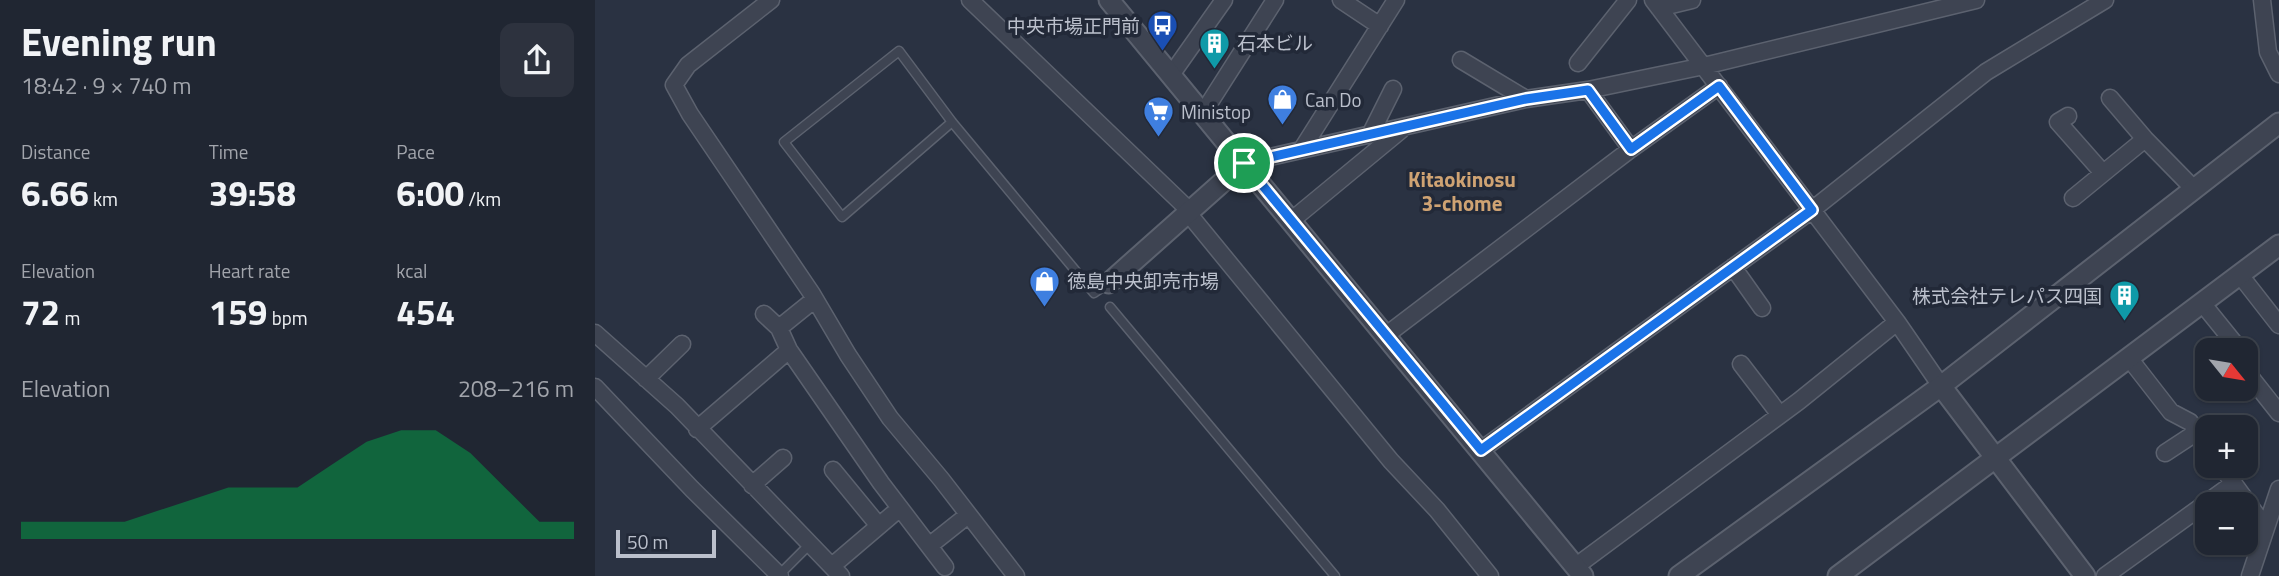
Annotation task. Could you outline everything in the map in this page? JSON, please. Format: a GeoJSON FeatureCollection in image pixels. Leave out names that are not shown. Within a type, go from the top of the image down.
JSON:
{"type":"FeatureCollection","features":[{"type":"Feature","properties":{"kind":"street"},"geometry":{"type":"LineString","coordinates":[[970,0],[1189,212],[1391,461],[1437,510],[1490,576]]}},
{"type":"Feature","properties":{"kind":"street"},"geometry":{"type":"LineString","coordinates":[[1109,0],[1579,571],[1897,322]]}},
{"type":"Feature","properties":{"kind":"street"},"geometry":{"type":"LineString","coordinates":[[1171,75],[1224,0]]}},
{"type":"Feature","properties":{"kind":"street"},"geometry":{"type":"LineString","coordinates":[[1203,113],[1275,0]]}},
{"type":"Feature","properties":{"kind":"street"},"geometry":{"type":"LineString","coordinates":[[1341,0],[1380,26]]}},
{"type":"Feature","properties":{"kind":"street"},"geometry":{"type":"LineString","coordinates":[[1302,149],[1396,0]]}},
{"type":"Feature","properties":{"kind":"street"},"geometry":{"type":"LineString","coordinates":[[1579,64],[1628,0]]}},
{"type":"Feature","properties":{"kind":"street"},"geometry":{"type":"LineString","coordinates":[[1656,4],[1692,0]]}},
{"type":"Feature","properties":{"kind":"street"},"geometry":{"type":"LineString","coordinates":[[1109,283],[1244,163],[1526,99],[1588,90],[1703,66],[1976,0]]}},
{"type":"Feature","properties":{"kind":"street"},"geometry":{"type":"LineString","coordinates":[[1481,450],[1812,210],[1986,72],[2084,5],[2105,0]]}},
{"type":"Feature","properties":{"kind":"street"},"geometry":{"type":"LineString","coordinates":[[2262,0],[2267,52],[2279,74]]}},
{"type":"Feature","properties":{"kind":"street"},"geometry":{"type":"LineString","coordinates":[[762,2],[688,65],[674,85],[690,114],[815,299],[890,418],[1016,576]]}},
{"type":"Feature","properties":{"kind":"street"},"geometry":{"type":"LineString","coordinates":[[1656,4],[2085,576]]}},
{"type":"Feature","properties":{"kind":"street"},"geometry":{"type":"LineString","coordinates":[[1461,60],[1526,99]]}},
{"type":"Feature","properties":{"kind":"street"},"geometry":{"type":"LineString","coordinates":[[1385,336],[1631,149],[1719,86]]}},
{"type":"Feature","properties":{"kind":"street"},"geometry":{"type":"LineString","coordinates":[[1370,135],[1393,89]]}},
{"type":"Feature","properties":{"kind":"street"},"geometry":{"type":"LineString","coordinates":[[1588,90],[1631,149]]}},
{"type":"Feature","properties":{"kind":"street"},"geometry":{"type":"LineString","coordinates":[[2110,98],[2193,188]]}},
{"type":"Feature","properties":{"kind":"street"},"geometry":{"type":"LineString","coordinates":[[2068,116],[2058,122],[2103,173]]}},
{"type":"Feature","properties":{"kind":"street"},"geometry":{"type":"LineString","coordinates":[[1679,576],[1941,386],[2279,123]]}},
{"type":"Feature","properties":{"kind":"street"},"geometry":{"type":"LineString","coordinates":[[1292,220],[1403,128]]}},
{"type":"Feature","properties":{"kind":"street"},"geometry":{"type":"LineString","coordinates":[[2073,198],[2145,139]]}},
{"type":"Feature","properties":{"kind":"street"},"geometry":{"type":"LineString","coordinates":[[1838,576],[2279,245]]}},
{"type":"Feature","properties":{"kind":"street"},"geometry":{"type":"LineString","coordinates":[[1733,267],[1762,308]]}},
{"type":"Feature","properties":{"kind":"street"},"geometry":{"type":"LineString","coordinates":[[2240,275],[2277,327]]}},
{"type":"Feature","properties":{"kind":"street"},"geometry":{"type":"LineString","coordinates":[[779,328],[815,299]]}},
{"type":"Feature","properties":{"kind":"street"},"geometry":{"type":"LineString","coordinates":[[2202,303],[2230,338]]}},
{"type":"Feature","properties":{"kind":"street"},"geometry":{"type":"LineString","coordinates":[[764,314],[779,328],[789,350],[881,483],[945,567]]}},
{"type":"Feature","properties":{"kind":"street"},"geometry":{"type":"LineString","coordinates":[[595,333],[677,406],[837,571],[893,514]]}},
{"type":"Feature","properties":{"kind":"street"},"geometry":{"type":"LineString","coordinates":[[646,379],[682,344]]}},
{"type":"Feature","properties":{"kind":"street"},"geometry":{"type":"LineString","coordinates":[[697,429],[789,350]]}},
{"type":"Feature","properties":{"kind":"street"},"geometry":{"type":"LineString","coordinates":[[2129,358],[2171,412],[2190,422],[2195,429]]}},
{"type":"Feature","properties":{"kind":"street"},"geometry":{"type":"LineString","coordinates":[[1741,364],[1780,415]]}},
{"type":"Feature","properties":{"kind":"street"},"geometry":{"type":"LineString","coordinates":[[2258,386],[2279,413]]}},
{"type":"Feature","properties":{"kind":"street"},"geometry":{"type":"LineString","coordinates":[[595,387],[692,489],[780,575]]}},
{"type":"Feature","properties":{"kind":"street"},"geometry":{"type":"LineString","coordinates":[[2165,453],[2195,442]]}},
{"type":"Feature","properties":{"kind":"street"},"geometry":{"type":"LineString","coordinates":[[752,485],[783,458]]}},
{"type":"Feature","properties":{"kind":"street"},"geometry":{"type":"LineString","coordinates":[[833,470],[852,483],[879,526]]}},
{"type":"Feature","properties":{"kind":"street"},"geometry":{"type":"LineString","coordinates":[[2230,478],[2266,528]]}},
{"type":"Feature","properties":{"kind":"street"},"geometry":{"type":"LineString","coordinates":[[2105,576],[2234,483]]}},
{"type":"Feature","properties":{"kind":"street"},"geometry":{"type":"LineString","coordinates":[[2250,576],[2279,489]]}},
{"type":"Feature","properties":{"kind":"street"},"geometry":{"type":"LineString","coordinates":[[929,546],[968,515]]}},
{"type":"Feature","properties":{"kind":"lane"},"geometry":{"type":"LineString","coordinates":[[952,122],[842,217],[784,142],[899,51],[952,122],[1094,293],[1109,283]]}},
{"type":"Feature","properties":{"kind":"lane"},"geometry":{"type":"LineString","coordinates":[[1111,307],[1335,576]]}},
{"type":"Feature","properties":{"kind":"lane"},"geometry":{"type":"LineString","coordinates":[[780,575],[810,544]]}},
{"type":"Feature","properties":{"kind":"place","name":"中央市場正門前"},"geometry":{"type":"Point","coordinates":[1163,53]}},
{"type":"Feature","properties":{"kind":"place","name":"石本ビル"},"geometry":{"type":"Point","coordinates":[1214,70]}},
{"type":"Feature","properties":{"kind":"place","name":"Can Do"},"geometry":{"type":"Point","coordinates":[1282,127]}},
{"type":"Feature","properties":{"kind":"place","name":"Ministop"},"geometry":{"type":"Point","coordinates":[1158,139]}},
{"type":"Feature","properties":{"kind":"place","name":"徳島中央卸売市場"},"geometry":{"type":"Point","coordinates":[1044,308]}},
{"type":"Feature","properties":{"kind":"place","name":"株式会社テレパス四国"},"geometry":{"type":"Point","coordinates":[2125,323]}},
{"type":"Feature","properties":{"kind":"district","name":"Kitaokinosu 3-chome"},"geometry":{"type":"Point","coordinates":[1462,192]}},
{"type":"Feature","properties":{"kind":"route"},"geometry":{"type":"LineString","coordinates":[[1719,86],[1812,210],[1481,450],[1244,163],[1526,99],[1588,90],[1631,149],[1719,86]]}}]}
